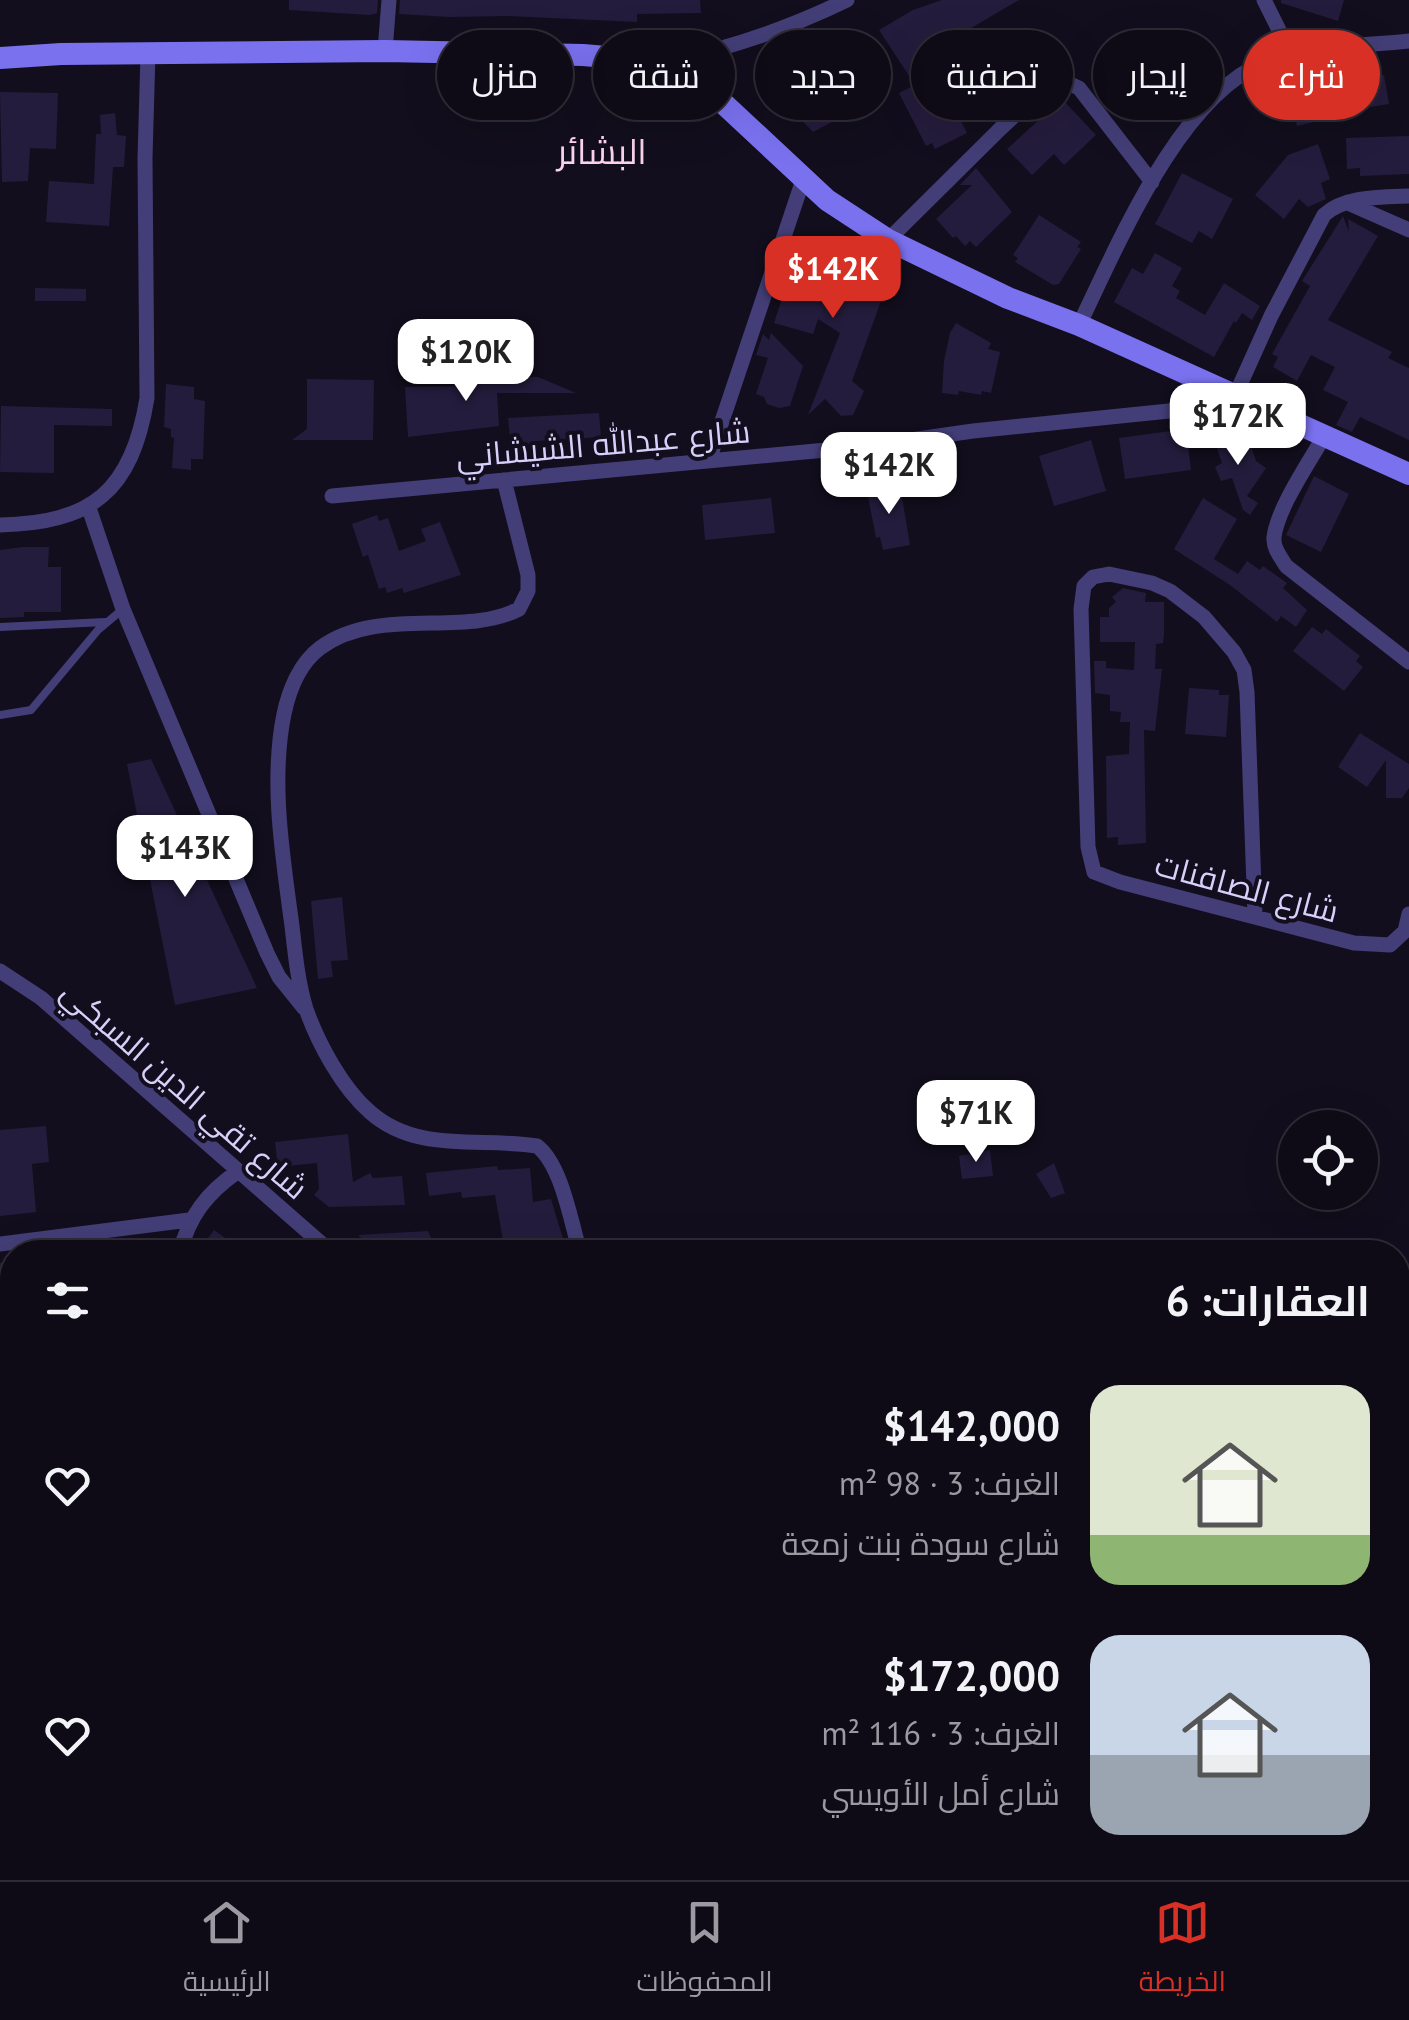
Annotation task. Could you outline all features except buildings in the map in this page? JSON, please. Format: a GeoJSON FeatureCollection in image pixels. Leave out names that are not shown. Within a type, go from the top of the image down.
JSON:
{"type":"FeatureCollection","features":[{"type":"Feature","properties":{"kind":"street"},"geometry":{"type":"LineString","coordinates":[[385,51],[389,0]]}},
{"type":"Feature","properties":{"kind":"street"},"geometry":{"type":"LineString","coordinates":[[735,45],[847,0]]}},
{"type":"Feature","properties":{"kind":"street"},"geometry":{"type":"LineString","coordinates":[[1264,0],[1279,30]]}},
{"type":"Feature","properties":{"kind":"street"},"geometry":{"type":"LineString","coordinates":[[1380,44],[1409,41]]}},
{"type":"Feature","properties":{"kind":"street"},"geometry":{"type":"LineString","coordinates":[[0,58],[385,51],[593,56]]}},
{"type":"Feature","properties":{"kind":"street"},"geometry":{"type":"LineString","coordinates":[[0,525],[46,522],[90,508],[109,489],[137,444],[148,398],[148,54]]}},
{"type":"Feature","properties":{"kind":"street"},"geometry":{"type":"LineString","coordinates":[[1079,325],[1152,182],[1209,100],[1243,74]]}},
{"type":"Feature","properties":{"kind":"street"},"geometry":{"type":"LineString","coordinates":[[888,240],[1048,84],[1059,79],[1079,88],[1152,182]]}},
{"type":"Feature","properties":{"kind":"street"},"geometry":{"type":"LineString","coordinates":[[735,115],[802,180],[888,240],[1008,298],[1079,325],[1409,474]]}},
{"type":"Feature","properties":{"kind":"street"},"geometry":{"type":"LineString","coordinates":[[709,460],[802,180]]}},
{"type":"Feature","properties":{"kind":"street"},"geometry":{"type":"LineString","coordinates":[[1235,396],[1324,216],[1347,202],[1409,196]]}},
{"type":"Feature","properties":{"kind":"street"},"geometry":{"type":"LineString","coordinates":[[1347,202],[1409,230]]}},
{"type":"Feature","properties":{"kind":"street","name":"شارع عبدالله الشيشاني"},"geometry":{"type":"LineString","coordinates":[[332,496],[869,446],[1169,411],[1235,396]]}},
{"type":"Feature","properties":{"kind":"street"},"geometry":{"type":"LineString","coordinates":[[1324,436],[1279,520],[1274,540],[1277,552],[1286,566],[1409,662]]}},
{"type":"Feature","properties":{"kind":"street"},"geometry":{"type":"LineString","coordinates":[[307,1010],[288,895],[280,800],[280,750],[290,692],[318,649],[363,630],[394,624],[492,618],[519,609],[528,591],[528,575],[504,480]]}},
{"type":"Feature","properties":{"kind":"street"},"geometry":{"type":"LineString","coordinates":[[90,508],[123,609],[267,953],[279,977],[307,1010],[357,1100],[401,1132],[435,1141],[538,1146],[550,1160],[576,1240]]}},
{"type":"Feature","properties":{"kind":"street","name":"شارع الصافنات"},"geometry":{"type":"LineString","coordinates":[[1255,915],[1244,670],[1220,632],[1188,604],[1152,584],[1109,574],[1093,577],[1084,586],[1081,610],[1089,862],[1094,872],[1354,943],[1378,946],[1398,940],[1409,914]]}},
{"type":"Feature","properties":{"kind":"street","name":"شارع تقي الدين السبكي"},"geometry":{"type":"LineString","coordinates":[[0,970],[41,998],[316,1240]]}},
{"type":"Feature","properties":{"kind":"street"},"geometry":{"type":"LineString","coordinates":[[183,1240],[189,1220],[206,1199],[238,1172]]}},
{"type":"Feature","properties":{"kind":"street"},"geometry":{"type":"LineString","coordinates":[[32,1240],[189,1220]]}},
{"type":"Feature","properties":{"kind":"lane"},"geometry":{"type":"LineString","coordinates":[[0,716],[31,710],[123,609]]}},
{"type":"Feature","properties":{"kind":"lane"},"geometry":{"type":"LineString","coordinates":[[0,627],[108,622]]}},
{"type":"Feature","properties":{"kind":"lane"},"geometry":{"type":"LineString","coordinates":[[310,1235],[311,1240]]}},
{"type":"Feature","properties":{"kind":"district","name":"البشائر"},"geometry":{"type":"Point","coordinates":[602,151]}}]}
